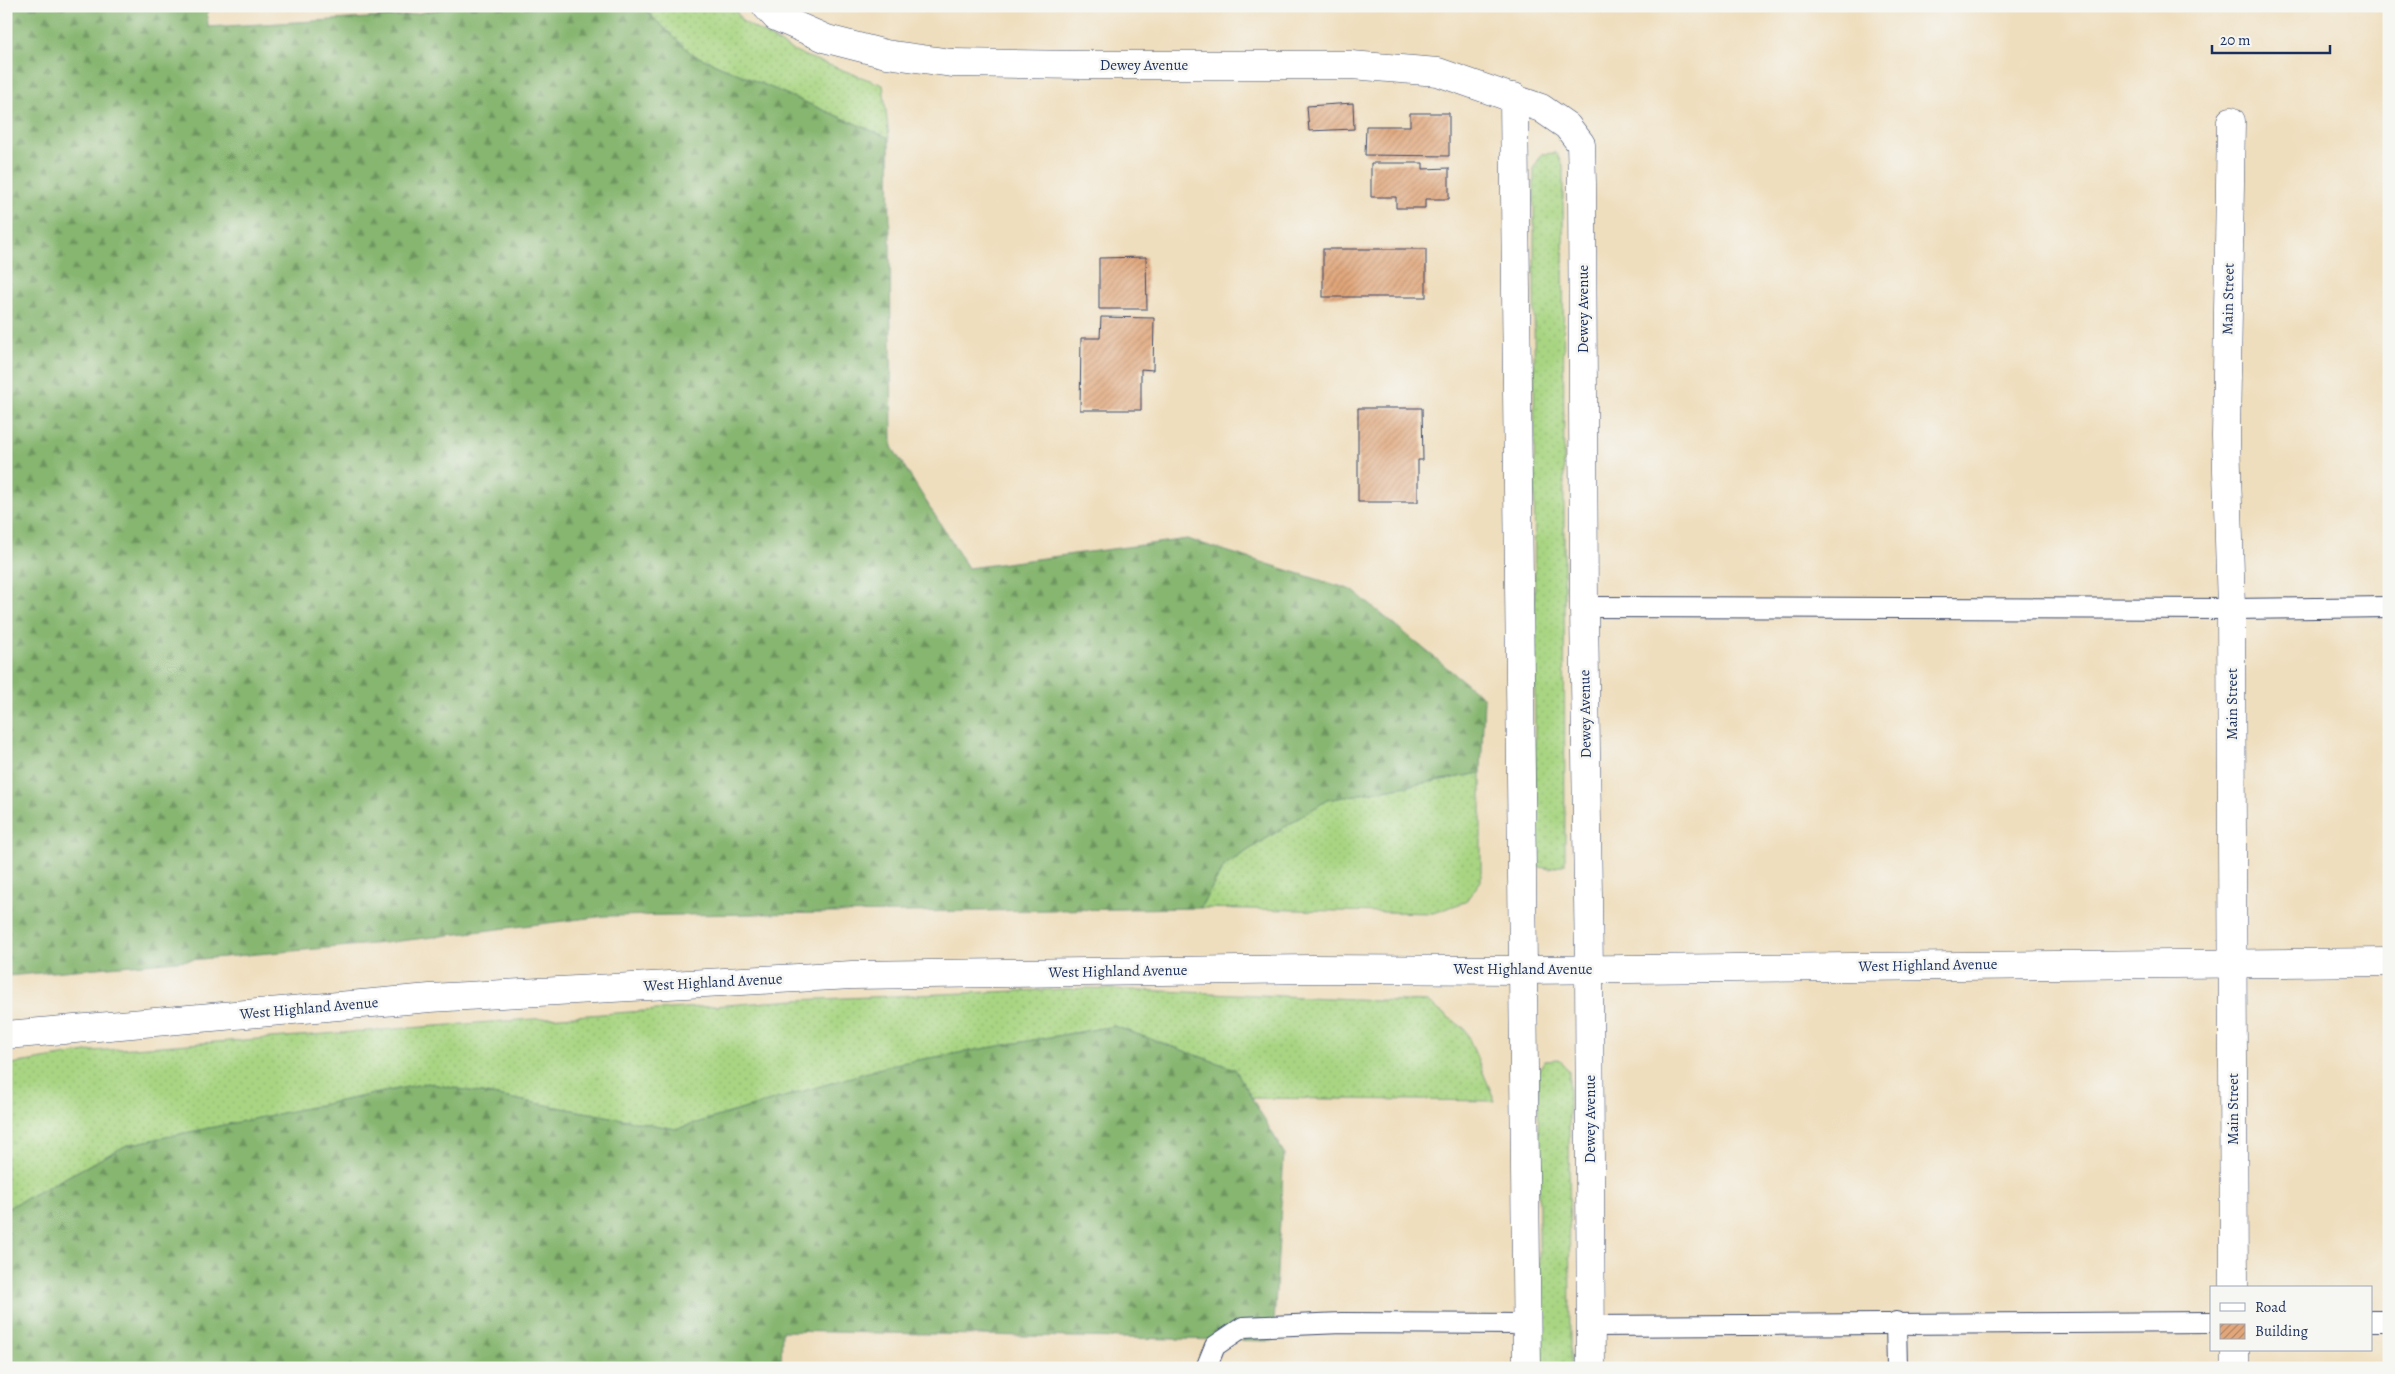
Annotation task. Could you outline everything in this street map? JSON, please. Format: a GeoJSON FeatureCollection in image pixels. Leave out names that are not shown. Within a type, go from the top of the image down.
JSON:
{"type":"FeatureCollection","features":[{"type":"Feature","properties":{"kind":"street","name":"Dewey Avenue"},"geometry":{"type":"LineString","coordinates":[[771,12],[827,39],[886,54],[952,63],[1351,65],[1438,72],[1514,97],[1548,113],[1567,126],[1581,144],[1591,1368]]}},
{"type":"Feature","properties":{"kind":"street"},"geometry":{"type":"LineString","coordinates":[[1514,97],[1527,1368]]}},
{"type":"Feature","properties":{"kind":"street","name":"Main Street"},"geometry":{"type":"LineString","coordinates":[[2232,121],[2226,436],[2232,609],[2234,1286]]}},
{"type":"Feature","properties":{"kind":"street","name":"West Highland Avenue"},"geometry":{"type":"LineString","coordinates":[[6,1035],[430,998],[852,975],[1312,969],[1523,970],[2389,962]]}},
{"type":"Feature","properties":{"kind":"street"},"geometry":{"type":"LineString","coordinates":[[2235,1352],[2235,1368]]}},
{"type":"Feature","properties":{"kind":"lane"},"geometry":{"type":"LineString","coordinates":[[1584,607],[2232,609],[2389,607]]}},
{"type":"Feature","properties":{"kind":"lane"},"geometry":{"type":"LineString","coordinates":[[2372,1321],[2389,1321]]}},
{"type":"Feature","properties":{"kind":"lane"},"geometry":{"type":"LineString","coordinates":[[1896,1322],[1897,1368]]}},
{"type":"Feature","properties":{"kind":"lane"},"geometry":{"type":"LineString","coordinates":[[1590,1326],[1896,1322],[2210,1322]]}},
{"type":"Feature","properties":{"kind":"lane"},"geometry":{"type":"LineString","coordinates":[[1206,1368],[1215,1346],[1244,1327],[1342,1323],[1526,1324]]}},
{"type":"Feature","properties":{"kind":"green space"},"geometry":{"type":"Polygon","coordinates":[[[6,6],[207,6],[208,27],[403,16],[458,6],[641,6],[692,54],[889,138],[892,447],[968,568],[1187,539],[1352,590],[1484,698],[1481,773],[1327,800],[1225,865],[1200,908],[605,916],[384,943],[6,976],[6,6]]]}},
{"type":"Feature","properties":{"kind":"green space"},"geometry":{"type":"Polygon","coordinates":[[[641,6],[733,6],[742,21],[797,53],[883,85],[889,138],[692,54],[641,6]]]}},
{"type":"Feature","properties":{"kind":"green space"},"geometry":{"type":"Polygon","coordinates":[[[1556,153],[1563,165],[1565,864],[1550,869],[1535,866],[1534,167],[1542,154],[1556,153]]]}},
{"type":"Feature","properties":{"kind":"green space"},"geometry":{"type":"Polygon","coordinates":[[[1481,773],[1481,881],[1465,902],[1433,913],[1200,908],[1225,865],[1327,800],[1481,773]]]}},
{"type":"Feature","properties":{"kind":"green space"},"geometry":{"type":"Polygon","coordinates":[[[1089,988],[1427,1002],[1465,1029],[1495,1101],[1252,1098],[1235,1069],[1114,1026],[895,1064],[676,1129],[427,1083],[127,1145],[6,1209],[6,1065],[92,1051],[795,1000],[1089,988]]]}},
{"type":"Feature","properties":{"kind":"green space"},"geometry":{"type":"Polygon","coordinates":[[[1114,1026],[1235,1069],[1284,1153],[1273,1341],[782,1331],[781,1368],[6,1368],[6,1209],[127,1145],[427,1083],[676,1129],[895,1064],[1114,1026]]]}},
{"type":"Feature","properties":{"kind":"green space"},"geometry":{"type":"Polygon","coordinates":[[[1559,1059],[1569,1072],[1570,1368],[1540,1368],[1538,1071],[1545,1060],[1559,1059]]]}},
{"type":"Feature","properties":{"kind":"building"},"geometry":{"type":"Polygon","coordinates":[[[1353,103],[1354,129],[1309,131],[1307,106],[1353,103]]]}},
{"type":"Feature","properties":{"kind":"building"},"geometry":{"type":"Polygon","coordinates":[[[1410,113],[1449,113],[1449,156],[1365,155],[1366,126],[1410,126],[1410,113]]]}},
{"type":"Feature","properties":{"kind":"building"},"geometry":{"type":"Polygon","coordinates":[[[1371,163],[1423,163],[1423,169],[1449,168],[1449,199],[1425,199],[1425,208],[1396,208],[1396,197],[1371,197],[1371,163]]]}},
{"type":"Feature","properties":{"kind":"building"},"geometry":{"type":"Polygon","coordinates":[[[1323,249],[1426,249],[1426,297],[1323,297],[1323,249]]]}},
{"type":"Feature","properties":{"kind":"building"},"geometry":{"type":"Polygon","coordinates":[[[1146,257],[1147,309],[1099,309],[1099,258],[1146,257]]]}},
{"type":"Feature","properties":{"kind":"building"},"geometry":{"type":"Polygon","coordinates":[[[1101,317],[1154,318],[1153,370],[1141,369],[1141,410],[1080,410],[1081,338],[1100,338],[1101,317]]]}},
{"type":"Feature","properties":{"kind":"building"},"geometry":{"type":"Polygon","coordinates":[[[1358,408],[1422,408],[1423,460],[1418,460],[1418,502],[1358,502],[1358,408]]]}}]}
